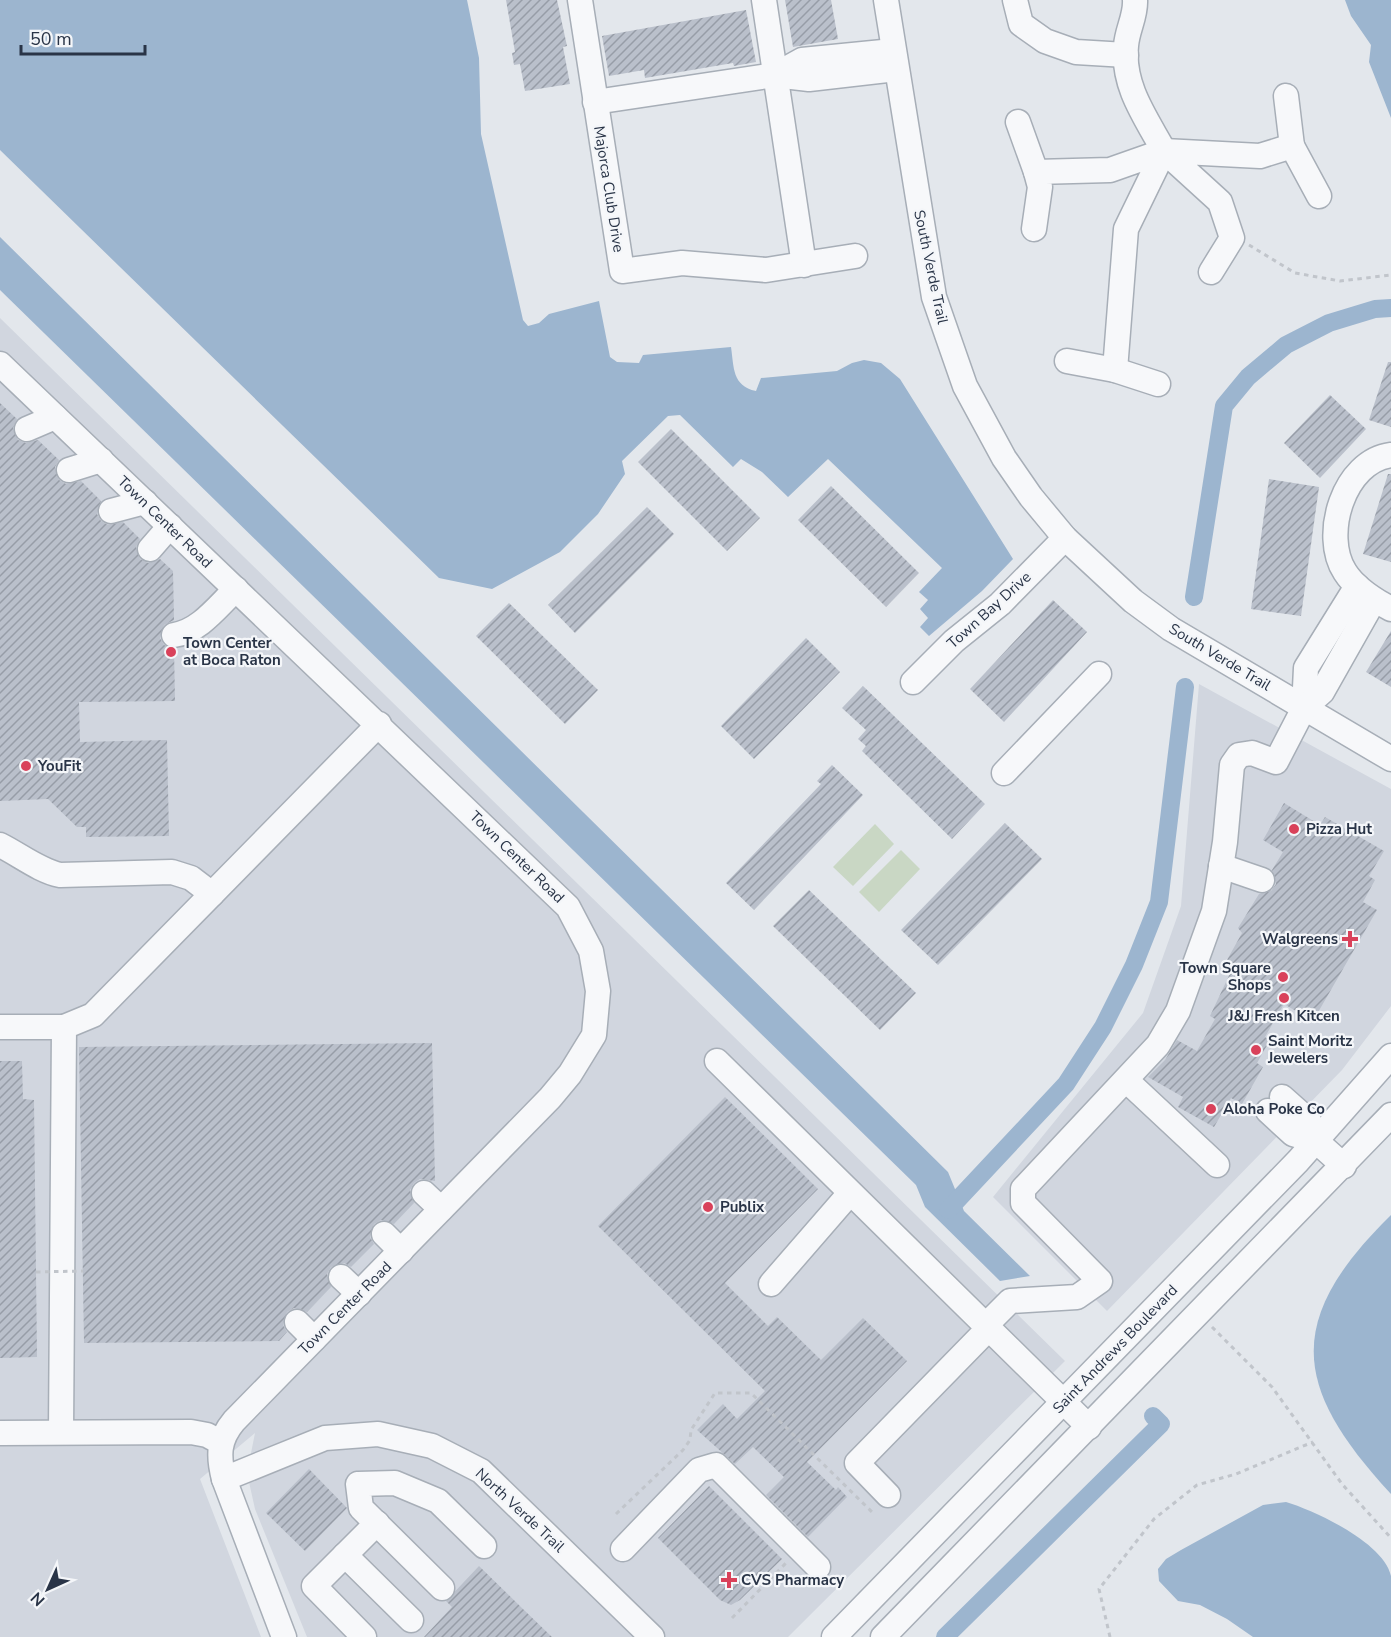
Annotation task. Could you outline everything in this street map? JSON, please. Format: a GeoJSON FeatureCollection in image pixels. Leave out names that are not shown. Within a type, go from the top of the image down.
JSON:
{"type":"FeatureCollection","features":[{"type":"Feature","properties":{"kind":"street","name":"Majorca Club Drive"},"geometry":{"type":"LineString","coordinates":[[580,0],[622,271],[682,263],[742,270],[766,270],[855,256]]}},
{"type":"Feature","properties":{"kind":"street"},"geometry":{"type":"LineString","coordinates":[[764,0],[804,265]]}},
{"type":"Feature","properties":{"kind":"street","name":"South Verde Trail"},"geometry":{"type":"LineString","coordinates":[[886,0],[926,258],[948,342],[970,396],[1004,458],[1031,497],[1065,538],[1133,601],[1171,629],[1391,759]]}},
{"type":"Feature","properties":{"kind":"street"},"geometry":{"type":"LineString","coordinates":[[1015,0],[1021,24],[1045,41],[1076,52],[1126,55]]}},
{"type":"Feature","properties":{"kind":"street"},"geometry":{"type":"LineString","coordinates":[[1135,0],[1135,11],[1127,35],[1126,55],[1127,72],[1134,96],[1164,151],[1220,202],[1232,238],[1211,272]]}},
{"type":"Feature","properties":{"kind":"street"},"geometry":{"type":"LineString","coordinates":[[595,102],[775,75],[809,79],[895,60]]}},
{"type":"Feature","properties":{"kind":"street"},"geometry":{"type":"LineString","coordinates":[[1286,96],[1292,146],[1318,196]]}},
{"type":"Feature","properties":{"kind":"street"},"geometry":{"type":"LineString","coordinates":[[1018,122],[1040,187],[1034,230]]}},
{"type":"Feature","properties":{"kind":"street"},"geometry":{"type":"LineString","coordinates":[[1036,172],[1110,170],[1164,151],[1260,156],[1292,146]]}},
{"type":"Feature","properties":{"kind":"street"},"geometry":{"type":"LineString","coordinates":[[1116,370],[1126,229],[1164,151]]}},
{"type":"Feature","properties":{"kind":"street"},"geometry":{"type":"LineString","coordinates":[[1067,362],[1116,370],[1158,384]]}},
{"type":"Feature","properties":{"kind":"street","name":"Town Center Road"},"geometry":{"type":"LineString","coordinates":[[5,374],[55,417],[145,502],[568,907],[591,951],[598,991],[594,1035],[570,1074],[550,1098],[433,1201],[401,1251],[231,1424],[220,1442]]}},
{"type":"Feature","properties":{"kind":"street"},"geometry":{"type":"LineString","coordinates":[[27,429],[55,417]]}},
{"type":"Feature","properties":{"kind":"street"},"geometry":{"type":"LineString","coordinates":[[880,1503],[857,1463],[1010,1301],[1077,1297],[1100,1281],[1023,1203],[1023,1189],[1158,1045],[1178,1011],[1214,911],[1232,765],[1239,755],[1252,753],[1276,762],[1304,708],[1322,692],[1374,599],[1345,573],[1336,550],[1339,512],[1349,487],[1364,467],[1391,455]]}},
{"type":"Feature","properties":{"kind":"street"},"geometry":{"type":"LineString","coordinates":[[69,470],[100,460]]}},
{"type":"Feature","properties":{"kind":"street"},"geometry":{"type":"LineString","coordinates":[[111,511],[145,502]]}},
{"type":"Feature","properties":{"kind":"street"},"geometry":{"type":"LineString","coordinates":[[150,549],[170,526]]}},
{"type":"Feature","properties":{"kind":"street","name":"Town Bay Drive"},"geometry":{"type":"LineString","coordinates":[[913,682],[954,641],[1000,604],[1065,538]]}},
{"type":"Feature","properties":{"kind":"street"},"geometry":{"type":"LineString","coordinates":[[174,635],[186,633],[198,626],[236,589]]}},
{"type":"Feature","properties":{"kind":"street"},"geometry":{"type":"LineString","coordinates":[[1004,773],[1099,674]]}},
{"type":"Feature","properties":{"kind":"street"},"geometry":{"type":"LineString","coordinates":[[0,1027],[64,1027],[93,1015],[379,724]]}},
{"type":"Feature","properties":{"kind":"street"},"geometry":{"type":"LineString","coordinates":[[0,845],[26,857],[46,872],[60,875],[172,872],[191,878],[212,894]]}},
{"type":"Feature","properties":{"kind":"street"},"geometry":{"type":"LineString","coordinates":[[1221,866],[1262,880]]}},
{"type":"Feature","properties":{"kind":"street"},"geometry":{"type":"LineString","coordinates":[[62,1432],[76,1278],[72,1235],[72,1070],[64,1027]]}},
{"type":"Feature","properties":{"kind":"street","name":"Saint Andrews Boulevard"},"geometry":{"type":"LineString","coordinates":[[834,1637],[1316,1141],[1391,1056]]}},
{"type":"Feature","properties":{"kind":"street"},"geometry":{"type":"LineString","coordinates":[[717,1061],[1089,1426]]}},
{"type":"Feature","properties":{"kind":"street"},"geometry":{"type":"LineString","coordinates":[[1126,1080],[1217,1165]]}},
{"type":"Feature","properties":{"kind":"street"},"geometry":{"type":"LineString","coordinates":[[1275,1104],[1309,1121],[1316,1141],[1344,1166]]}},
{"type":"Feature","properties":{"kind":"street"},"geometry":{"type":"LineString","coordinates":[[883,1637],[1344,1166],[1391,1115]]}},
{"type":"Feature","properties":{"kind":"street"},"geometry":{"type":"LineString","coordinates":[[771,1284],[850,1193]]}},
{"type":"Feature","properties":{"kind":"street"},"geometry":{"type":"LineString","coordinates":[[384,1234],[401,1251]]}},
{"type":"Feature","properties":{"kind":"street"},"geometry":{"type":"LineString","coordinates":[[341,1277],[359,1294]]}},
{"type":"Feature","properties":{"kind":"street"},"geometry":{"type":"LineString","coordinates":[[297,1322],[314,1339]]}},
{"type":"Feature","properties":{"kind":"street"},"geometry":{"type":"LineString","coordinates":[[0,1433],[191,1432],[207,1435],[220,1442],[219,1460],[224,1479],[284,1637]]}},
{"type":"Feature","properties":{"kind":"street","name":"North Verde Trail"},"geometry":{"type":"LineString","coordinates":[[224,1479],[325,1438],[378,1434],[432,1446],[481,1471],[652,1637]]}},
{"type":"Feature","properties":{"kind":"street"},"geometry":{"type":"LineString","coordinates":[[623,1549],[699,1470],[716,1465],[818,1567]]}},
{"type":"Feature","properties":{"kind":"street"},"geometry":{"type":"LineString","coordinates":[[442,1588],[361,1508],[358,1484],[395,1483],[438,1501],[484,1546]]}},
{"type":"Feature","properties":{"kind":"street"},"geometry":{"type":"LineString","coordinates":[[364,1637],[314,1586],[377,1524]]}},
{"type":"Feature","properties":{"kind":"street"},"geometry":{"type":"LineString","coordinates":[[345,1556],[411,1620]]}},
{"type":"Feature","properties":{"kind":"path"},"geometry":{"type":"LineString","coordinates":[[1232,238],[1259,250],[1295,273],[1340,281],[1391,275]]}},
{"type":"Feature","properties":{"kind":"path"},"geometry":{"type":"LineString","coordinates":[[36,1272],[76,1278]]}},
{"type":"Feature","properties":{"kind":"path"},"geometry":{"type":"LineString","coordinates":[[1212,1327],[1272,1387],[1342,1484],[1391,1538]]}},
{"type":"Feature","properties":{"kind":"path"},"geometry":{"type":"LineString","coordinates":[[616,1514],[683,1450],[690,1440],[692,1430],[715,1394],[751,1393],[880,1503]]}},
{"type":"Feature","properties":{"kind":"path"},"geometry":{"type":"LineString","coordinates":[[1110,1637],[1099,1589],[1154,1519],[1197,1485],[1236,1474],[1313,1442]]}},
{"type":"Feature","properties":{"kind":"path"},"geometry":{"type":"LineString","coordinates":[[732,1618],[788,1560]]}},
{"type":"Feature","properties":{"kind":"shaded area","name":"Town Center at Boca Raton"},"geometry":{"type":"Polygon","coordinates":[[[0,318],[1065,1361],[788,1637],[307,1637],[255,1509],[247,1473],[255,1433],[200,1479],[261,1637],[0,1637],[0,318]]]}},
{"type":"Feature","properties":{"kind":"shaded area"},"geometry":{"type":"Polygon","coordinates":[[[1199,684],[1391,789],[1391,1006],[1342,1070],[1107,1311],[993,1197],[1143,1013],[1181,906],[1199,684]]]}},
{"type":"Feature","properties":{"kind":"green space"},"geometry":{"type":"Polygon","coordinates":[[[875,824],[894,844],[853,886],[833,867],[875,824]]]}},
{"type":"Feature","properties":{"kind":"green space"},"geometry":{"type":"Polygon","coordinates":[[[901,850],[920,869],[879,912],[859,892],[901,850]]]}},
{"type":"Feature","properties":{"kind":"water"},"geometry":{"type":"Polygon","coordinates":[[[0,0],[467,0],[479,58],[481,134],[523,320],[528,326],[539,323],[549,314],[599,301],[610,357],[617,362],[639,363],[643,355],[731,347],[738,380],[742,385],[756,391],[761,378],[837,371],[864,360],[881,363],[900,379],[1013,559],[982,591],[929,636],[920,627],[928,618],[920,609],[928,600],[919,592],[942,568],[828,459],[788,497],[762,472],[741,459],[733,467],[680,415],[668,416],[622,461],[625,474],[598,514],[560,552],[492,589],[439,578],[0,150],[0,0]]]}},
{"type":"Feature","properties":{"kind":"water"},"geometry":{"type":"Polygon","coordinates":[[[1345,0],[1391,0],[1391,118],[1369,62],[1371,45],[1351,16],[1345,0]]]}},
{"type":"Feature","properties":{"kind":"water"},"geometry":{"type":"Polygon","coordinates":[[[0,237],[948,1172],[964,1211],[1030,1276],[1000,1281],[925,1207],[916,1185],[0,290],[0,237]]]}},
{"type":"Feature","properties":{"kind":"water"},"geometry":{"type":"Polygon","coordinates":[[[1391,1215],[1391,1494],[1358,1456],[1334,1420],[1319,1386],[1314,1354],[1318,1321],[1332,1288],[1356,1253],[1391,1215]]]}},
{"type":"Feature","properties":{"kind":"water"},"geometry":{"type":"Polygon","coordinates":[[[1286,1502],[1347,1530],[1363,1540],[1386,1564],[1391,1576],[1391,1637],[1253,1637],[1227,1619],[1200,1605],[1178,1601],[1159,1581],[1158,1569],[1166,1559],[1263,1505],[1286,1502]]]}},
{"type":"Feature","properties":{"kind":"building"},"geometry":{"type":"Polygon","coordinates":[[[506,0],[557,0],[567,46],[563,47],[570,84],[525,91],[520,64],[514,65],[512,53],[515,52],[506,0]]]}},
{"type":"Feature","properties":{"kind":"building"},"geometry":{"type":"Polygon","coordinates":[[[785,0],[831,0],[838,39],[793,47],[785,0]]]}},
{"type":"Feature","properties":{"kind":"building"},"geometry":{"type":"Polygon","coordinates":[[[746,10],[756,62],[734,66],[733,63],[645,78],[644,70],[609,76],[602,36],[746,10]]]}},
{"type":"Feature","properties":{"kind":"building"},"geometry":{"type":"Polygon","coordinates":[[[1388,362],[1391,362],[1391,427],[1369,420],[1388,362]]]}},
{"type":"Feature","properties":{"kind":"building"},"geometry":{"type":"Polygon","coordinates":[[[1330,395],[1366,429],[1320,478],[1284,443],[1330,395]]]}},
{"type":"Feature","properties":{"kind":"building"},"geometry":{"type":"Polygon","coordinates":[[[0,403],[17,419],[13,428],[18,440],[26,443],[38,440],[59,460],[55,467],[59,480],[66,484],[81,481],[101,501],[97,514],[101,521],[108,525],[123,522],[140,539],[136,547],[140,559],[148,563],[160,559],[173,571],[174,620],[164,625],[160,638],[164,645],[174,649],[175,701],[79,702],[80,742],[167,740],[169,836],[86,837],[86,827],[77,827],[48,799],[0,801],[0,403]]]}},
{"type":"Feature","properties":{"kind":"building"},"geometry":{"type":"Polygon","coordinates":[[[671,429],[760,518],[727,551],[638,462],[671,429]]]}},
{"type":"Feature","properties":{"kind":"building"},"geometry":{"type":"Polygon","coordinates":[[[1388,474],[1391,474],[1391,562],[1363,554],[1388,474]]]}},
{"type":"Feature","properties":{"kind":"building"},"geometry":{"type":"Polygon","coordinates":[[[1269,479],[1319,487],[1301,616],[1251,609],[1269,479]]]}},
{"type":"Feature","properties":{"kind":"building"},"geometry":{"type":"Polygon","coordinates":[[[831,486],[919,573],[886,607],[798,520],[831,486]]]}},
{"type":"Feature","properties":{"kind":"building"},"geometry":{"type":"Polygon","coordinates":[[[647,507],[674,534],[575,633],[548,605],[647,507]]]}},
{"type":"Feature","properties":{"kind":"building"},"geometry":{"type":"Polygon","coordinates":[[[1053,600],[1087,632],[1004,722],[970,689],[1053,600]]]}},
{"type":"Feature","properties":{"kind":"building"},"geometry":{"type":"Polygon","coordinates":[[[509,603],[598,690],[565,724],[476,636],[509,603]]]}},
{"type":"Feature","properties":{"kind":"building"},"geometry":{"type":"Polygon","coordinates":[[[1391,631],[1391,687],[1366,672],[1391,631]]]}},
{"type":"Feature","properties":{"kind":"building"},"geometry":{"type":"Polygon","coordinates":[[[806,638],[840,672],[754,759],[721,726],[806,638]]]}},
{"type":"Feature","properties":{"kind":"building"},"geometry":{"type":"Polygon","coordinates":[[[863,686],[985,804],[952,839],[862,751],[866,746],[858,739],[866,730],[842,708],[863,686]]]}},
{"type":"Feature","properties":{"kind":"building"},"geometry":{"type":"Polygon","coordinates":[[[832,765],[863,795],[754,910],[726,883],[821,784],[817,781],[832,765]]]}},
{"type":"Feature","properties":{"kind":"building","name":"Town Square Shops"},"geometry":{"type":"Polygon","coordinates":[[[1284,803],[1320,825],[1325,817],[1384,851],[1369,876],[1375,880],[1363,902],[1377,910],[1313,1021],[1284,1004],[1265,1037],[1270,1040],[1257,1063],[1263,1067],[1242,1104],[1231,1098],[1214,1127],[1178,1107],[1183,1097],[1148,1077],[1165,1060],[1177,1040],[1197,1051],[1215,1019],[1210,1016],[1234,965],[1227,960],[1242,933],[1238,928],[1259,894],[1271,891],[1276,884],[1272,870],[1283,852],[1263,840],[1284,803]]]}},
{"type":"Feature","properties":{"kind":"building"},"geometry":{"type":"Polygon","coordinates":[[[1005,823],[1042,859],[938,965],[901,930],[1005,823]]]}},
{"type":"Feature","properties":{"kind":"building"},"geometry":{"type":"Polygon","coordinates":[[[809,890],[916,993],[880,1030],[773,926],[809,890]]]}},
{"type":"Feature","properties":{"kind":"building"},"geometry":{"type":"Polygon","coordinates":[[[432,1043],[435,1181],[420,1179],[414,1183],[410,1190],[414,1203],[394,1224],[381,1220],[374,1224],[370,1237],[374,1244],[351,1267],[344,1263],[331,1267],[327,1274],[331,1287],[307,1312],[294,1308],[287,1312],[283,1325],[287,1332],[279,1341],[84,1343],[79,1047],[432,1043]]]}},
{"type":"Feature","properties":{"kind":"building"},"geometry":{"type":"Polygon","coordinates":[[[0,1061],[22,1061],[23,1099],[34,1100],[37,1357],[0,1358],[0,1061]]]}},
{"type":"Feature","properties":{"kind":"building"},"geometry":{"type":"Polygon","coordinates":[[[725,1097],[818,1189],[725,1283],[768,1326],[777,1317],[821,1360],[863,1318],[907,1361],[807,1462],[836,1490],[838,1487],[847,1497],[808,1537],[766,1495],[784,1477],[753,1447],[735,1464],[697,1430],[723,1404],[737,1419],[765,1391],[598,1226],[725,1097]]]}},
{"type":"Feature","properties":{"kind":"building"},"geometry":{"type":"Polygon","coordinates":[[[309,1469],[347,1508],[305,1551],[266,1513],[309,1469]]]}},
{"type":"Feature","properties":{"kind":"building"},"geometry":{"type":"Polygon","coordinates":[[[709,1486],[782,1559],[740,1600],[731,1605],[720,1600],[658,1538],[709,1486]]]}},
{"type":"Feature","properties":{"kind":"building"},"geometry":{"type":"Polygon","coordinates":[[[479,1566],[552,1637],[424,1637],[452,1607],[446,1601],[479,1566]]]}},
{"type":"Feature","properties":{"kind":"waterway"},"geometry":{"type":"LineString","coordinates":[[1194,597],[1224,406],[1248,377],[1286,345],[1329,323],[1375,309],[1391,308]]}},
{"type":"Feature","properties":{"kind":"waterway"},"geometry":{"type":"LineString","coordinates":[[948,1210],[1066,1084],[1103,1027],[1134,965],[1159,902],[1185,687]]}},
{"type":"Feature","properties":{"kind":"waterway"},"geometry":{"type":"LineString","coordinates":[[945,1637],[1161,1424],[1153,1416]]}},
{"type":"Feature","properties":{"kind":"place","name":"Town Center at Boca Raton"},"geometry":{"type":"Point","coordinates":[171,652]}},
{"type":"Feature","properties":{"kind":"place","name":"YouFit"},"geometry":{"type":"Point","coordinates":[26,766]}},
{"type":"Feature","properties":{"kind":"place","name":"Pizza Hut"},"geometry":{"type":"Point","coordinates":[1294,829]}},
{"type":"Feature","properties":{"kind":"place","name":"Walgreens"},"geometry":{"type":"Point","coordinates":[1350,939]}},
{"type":"Feature","properties":{"kind":"place","name":"Town Square Shops"},"geometry":{"type":"Point","coordinates":[1283,977]}},
{"type":"Feature","properties":{"kind":"place","name":"J&J Fresh Kitcen"},"geometry":{"type":"Point","coordinates":[1284,998]}},
{"type":"Feature","properties":{"kind":"place","name":"Saint Moritz Jewelers"},"geometry":{"type":"Point","coordinates":[1256,1050]}},
{"type":"Feature","properties":{"kind":"place","name":"Aloha Poke Co"},"geometry":{"type":"Point","coordinates":[1211,1109]}},
{"type":"Feature","properties":{"kind":"place","name":"Publix"},"geometry":{"type":"Point","coordinates":[708,1207]}},
{"type":"Feature","properties":{"kind":"place","name":"CVS Pharmacy"},"geometry":{"type":"Point","coordinates":[729,1580]}}]}
